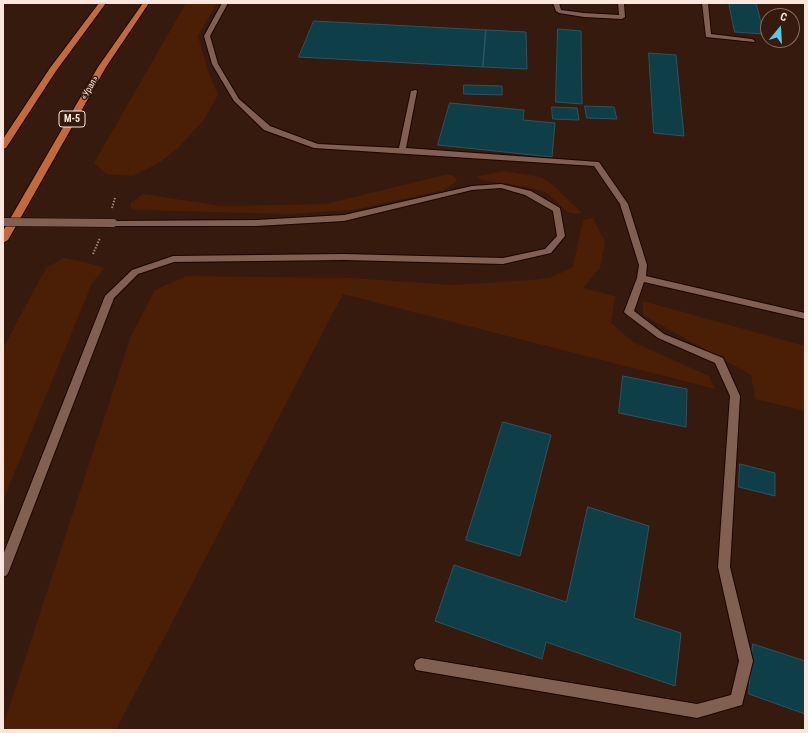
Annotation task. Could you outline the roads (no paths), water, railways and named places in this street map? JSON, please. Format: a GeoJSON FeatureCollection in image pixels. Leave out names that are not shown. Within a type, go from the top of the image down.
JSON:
{"type":"FeatureCollection","features":[{"type":"Feature","properties":{"kind":"main road"},"geometry":{"type":"LineString","coordinates":[[3,146],[53,70],[103,3]]}},
{"type":"Feature","properties":{"kind":"main road","name":"«Урал»"},"geometry":{"type":"LineString","coordinates":[[3,240],[102,67],[146,3]]}},
{"type":"Feature","properties":{"kind":"lane"},"geometry":{"type":"LineString","coordinates":[[225,3],[207,36],[215,64],[236,100],[267,128],[317,146],[402,150],[596,164],[624,204],[643,265],[641,278],[629,312],[661,336],[719,361],[735,396],[724,567],[746,661],[737,700],[697,711],[421,665]]}},
{"type":"Feature","properties":{"kind":"lane"},"geometry":{"type":"LineString","coordinates":[[556,3],[559,10],[584,15],[622,17],[621,3]]}},
{"type":"Feature","properties":{"kind":"lane"},"geometry":{"type":"LineString","coordinates":[[705,3],[708,36],[752,41]]}},
{"type":"Feature","properties":{"kind":"lane"},"geometry":{"type":"LineString","coordinates":[[402,150],[414,92]]}},
{"type":"Feature","properties":{"kind":"lane"},"geometry":{"type":"LineString","coordinates":[[3,222],[256,222],[344,218],[472,188],[501,186],[528,193],[557,210],[561,236],[548,251],[503,261],[344,257],[173,259],[136,272],[110,296],[3,571]]}},
{"type":"Feature","properties":{"kind":"lane"},"geometry":{"type":"LineString","coordinates":[[641,278],[805,316]]}}]}
